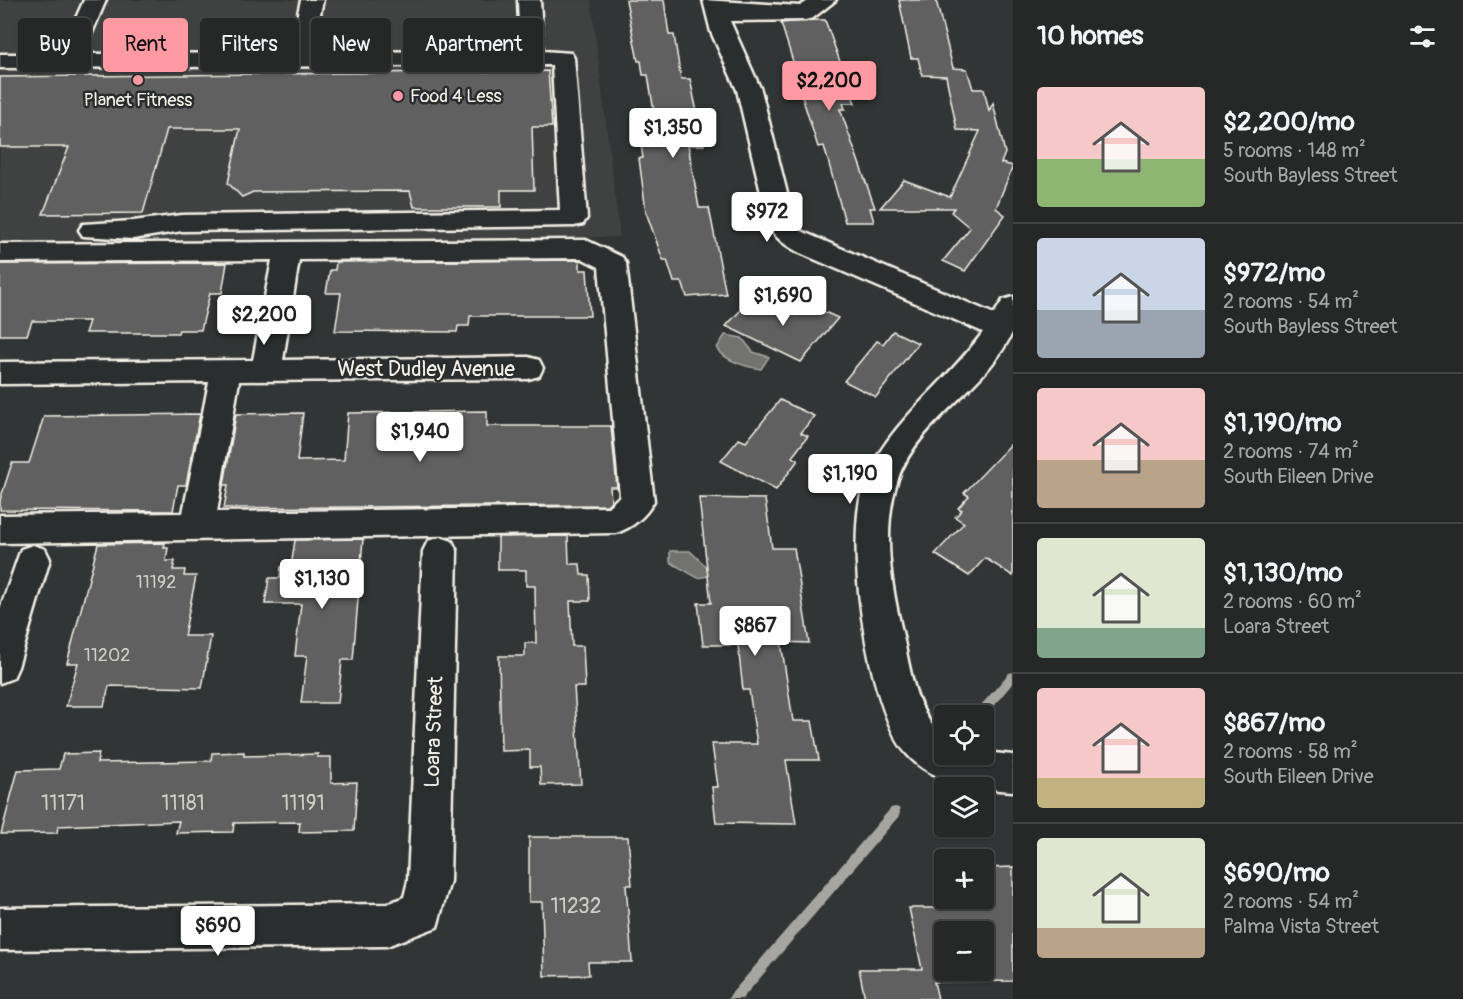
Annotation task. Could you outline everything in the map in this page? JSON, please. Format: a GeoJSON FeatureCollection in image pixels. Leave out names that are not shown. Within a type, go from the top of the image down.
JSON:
{"type":"FeatureCollection","features":[{"type":"Feature","properties":{"kind":"street"},"geometry":{"type":"LineString","coordinates":[[87,18],[95,0]]}},
{"type":"Feature","properties":{"kind":"street"},"geometry":{"type":"LineString","coordinates":[[312,0],[299,60],[403,60]]}},
{"type":"Feature","properties":{"kind":"street"},"geometry":{"type":"LineString","coordinates":[[529,0],[530,18]]}},
{"type":"Feature","properties":{"kind":"street"},"geometry":{"type":"LineString","coordinates":[[825,0],[805,13],[716,8],[722,32],[749,90],[778,218],[791,237],[1007,318],[975,363],[897,450],[881,483],[874,517],[876,586],[901,707],[908,727],[930,751],[953,764],[997,772]]}},
{"type":"Feature","properties":{"kind":"street"},"geometry":{"type":"LineString","coordinates":[[0,231],[133,230],[182,223],[574,218],[563,58],[543,59]]}},
{"type":"Feature","properties":{"kind":"street"},"geometry":{"type":"LineString","coordinates":[[91,60],[200,60]]}},
{"type":"Feature","properties":{"kind":"street"},"geometry":{"type":"LineString","coordinates":[[0,61],[18,61]]}},
{"type":"Feature","properties":{"kind":"street"},"geometry":{"type":"LineString","coordinates":[[0,253],[586,249],[612,263],[638,501],[616,520],[197,528],[0,529]]}},
{"type":"Feature","properties":{"kind":"street"},"geometry":{"type":"LineString","coordinates":[[266,370],[287,251]]}},
{"type":"Feature","properties":{"kind":"street","name":"West Dudley Avenue"},"geometry":{"type":"LineString","coordinates":[[0,373],[528,368]]}},
{"type":"Feature","properties":{"kind":"street"},"geometry":{"type":"LineString","coordinates":[[197,528],[226,370]]}},
{"type":"Feature","properties":{"kind":"street","name":"Loara Street"},"geometry":{"type":"LineString","coordinates":[[0,928],[387,925],[422,912],[429,881],[440,551]]}},
{"type":"Feature","properties":{"kind":"street"},"geometry":{"type":"LineString","coordinates":[[0,667],[33,559]]}},
{"type":"Feature","properties":{"kind":"shaded area"},"geometry":{"type":"Polygon","coordinates":[[[0,0],[591,0],[620,237],[0,242],[0,0]]]}},
{"type":"Feature","properties":{"kind":"shaded area"},"geometry":{"type":"Polygon","coordinates":[[[725,335],[742,338],[753,352],[769,357],[761,369],[736,363],[721,353],[717,348],[725,335]]]}},
{"type":"Feature","properties":{"kind":"shaded area"},"geometry":{"type":"Polygon","coordinates":[[[670,551],[690,551],[707,567],[708,576],[698,578],[670,562],[670,551]]]}},
{"type":"Feature","properties":{"kind":"building"},"geometry":{"type":"Polygon","coordinates":[[[626,0],[664,0],[669,35],[674,35],[681,79],[690,79],[704,145],[688,145],[699,208],[709,208],[726,294],[687,297],[682,282],[674,282],[667,260],[663,260],[646,212],[639,158],[643,158],[640,138],[654,138],[653,130],[657,130],[648,75],[643,75],[641,61],[638,61],[626,0]]]}},
{"type":"Feature","properties":{"kind":"building"},"geometry":{"type":"Polygon","coordinates":[[[899,0],[936,0],[953,68],[967,69],[973,89],[984,89],[989,111],[993,103],[1005,153],[1001,163],[1013,166],[996,208],[1005,215],[965,271],[943,261],[970,228],[951,212],[954,208],[880,208],[904,180],[950,197],[980,131],[957,130],[946,76],[922,75],[918,58],[911,58],[899,0]]]}},
{"type":"Feature","properties":{"kind":"building"},"geometry":{"type":"Polygon","coordinates":[[[825,20],[855,103],[843,103],[845,109],[840,109],[875,208],[870,208],[874,222],[845,222],[824,146],[818,147],[798,84],[800,84],[781,23],[825,20]]]}},
{"type":"Feature","properties":{"kind":"building"},"geometry":{"type":"Polygon","coordinates":[[[548,71],[552,127],[532,127],[534,190],[501,190],[501,207],[414,207],[410,191],[253,192],[242,197],[228,183],[240,129],[167,129],[143,213],[43,214],[69,147],[0,147],[0,77],[548,71]]]}},
{"type":"Feature","properties":{"kind":"building"},"geometry":{"type":"Polygon","coordinates":[[[580,260],[580,270],[587,270],[590,316],[470,316],[469,326],[458,326],[457,332],[335,331],[341,293],[326,293],[330,270],[335,270],[336,262],[580,260]]]}},
{"type":"Feature","properties":{"kind":"building"},"geometry":{"type":"Polygon","coordinates":[[[227,263],[222,293],[210,293],[201,330],[179,330],[178,333],[85,333],[89,321],[32,321],[27,335],[0,335],[0,264],[227,263]]]}},
{"type":"Feature","properties":{"kind":"building"},"geometry":{"type":"Polygon","coordinates":[[[755,295],[798,315],[807,304],[838,318],[801,362],[726,326],[755,295]]]}},
{"type":"Feature","properties":{"kind":"building"},"geometry":{"type":"Polygon","coordinates":[[[893,331],[918,343],[876,397],[844,381],[877,341],[883,344],[893,331]]]}},
{"type":"Feature","properties":{"kind":"building"},"geometry":{"type":"Polygon","coordinates":[[[780,400],[814,416],[801,433],[808,436],[792,457],[798,460],[776,490],[721,461],[739,439],[746,442],[780,400]]]}},
{"type":"Feature","properties":{"kind":"building"},"geometry":{"type":"Polygon","coordinates":[[[487,411],[487,426],[611,426],[617,487],[610,487],[611,501],[607,505],[224,508],[228,485],[224,485],[236,414],[303,413],[297,461],[344,460],[348,413],[487,411]]]}},
{"type":"Feature","properties":{"kind":"building"},"geometry":{"type":"Polygon","coordinates":[[[200,414],[186,485],[178,485],[173,511],[0,510],[0,500],[12,463],[29,463],[44,416],[200,414]]]}},
{"type":"Feature","properties":{"kind":"building"},"geometry":{"type":"Polygon","coordinates":[[[1013,442],[1013,576],[985,558],[969,576],[935,554],[964,523],[955,517],[962,510],[958,508],[969,496],[964,493],[1013,442]]]}},
{"type":"Feature","properties":{"kind":"building"},"geometry":{"type":"Polygon","coordinates":[[[699,498],[765,499],[772,548],[794,548],[809,643],[781,642],[793,721],[812,721],[819,760],[786,760],[796,824],[716,823],[712,787],[718,787],[712,744],[757,744],[749,690],[743,690],[738,645],[703,645],[698,603],[711,603],[699,498]]]}},
{"type":"Feature","properties":{"kind":"building"},"geometry":{"type":"Polygon","coordinates":[[[568,536],[569,564],[580,564],[581,575],[589,575],[590,601],[570,601],[572,646],[583,646],[585,687],[574,687],[581,784],[541,785],[540,767],[530,767],[530,750],[501,751],[499,656],[525,656],[525,643],[536,643],[535,586],[526,586],[526,570],[498,570],[498,537],[568,536]]]}},
{"type":"Feature","properties":{"kind":"building"},"geometry":{"type":"Polygon","coordinates":[[[363,539],[353,660],[342,660],[338,703],[301,703],[307,656],[295,656],[301,604],[265,604],[269,578],[280,578],[281,567],[291,567],[295,540],[363,539]]]}},
{"type":"Feature","properties":{"kind":"building"},"geometry":{"type":"Polygon","coordinates":[[[165,543],[164,548],[168,548],[166,561],[175,561],[173,570],[185,570],[184,576],[196,576],[184,636],[211,636],[202,688],[109,686],[104,706],[66,706],[78,663],[67,663],[98,544],[165,543]]]}},
{"type":"Feature","properties":{"kind":"building"},"geometry":{"type":"Polygon","coordinates":[[[244,752],[244,756],[318,754],[317,757],[331,757],[331,783],[357,782],[354,831],[299,832],[300,822],[234,823],[233,832],[176,833],[179,821],[58,826],[57,833],[1,834],[18,770],[59,769],[63,754],[99,753],[97,763],[211,761],[212,753],[244,752]]]}},
{"type":"Feature","properties":{"kind":"building"},"geometry":{"type":"Polygon","coordinates":[[[529,837],[628,837],[632,885],[626,885],[632,962],[588,962],[589,975],[544,976],[542,902],[529,902],[529,837]]]}},
{"type":"Feature","properties":{"kind":"building"},"geometry":{"type":"Polygon","coordinates":[[[1013,867],[1013,981],[934,982],[938,999],[865,999],[859,969],[922,969],[909,908],[994,909],[994,868],[1013,867]]]}},
{"type":"Feature","properties":{"kind":"waterway"},"geometry":{"type":"LineString","coordinates":[[988,705],[1013,676]]}},
{"type":"Feature","properties":{"kind":"waterway"},"geometry":{"type":"LineString","coordinates":[[734,999],[895,812]]}},
{"type":"Feature","properties":{"kind":"place","name":"Planet Fitness"},"geometry":{"type":"Point","coordinates":[138,80]}},
{"type":"Feature","properties":{"kind":"place","name":"Food 4 Less"},"geometry":{"type":"Point","coordinates":[398,96]}}]}
